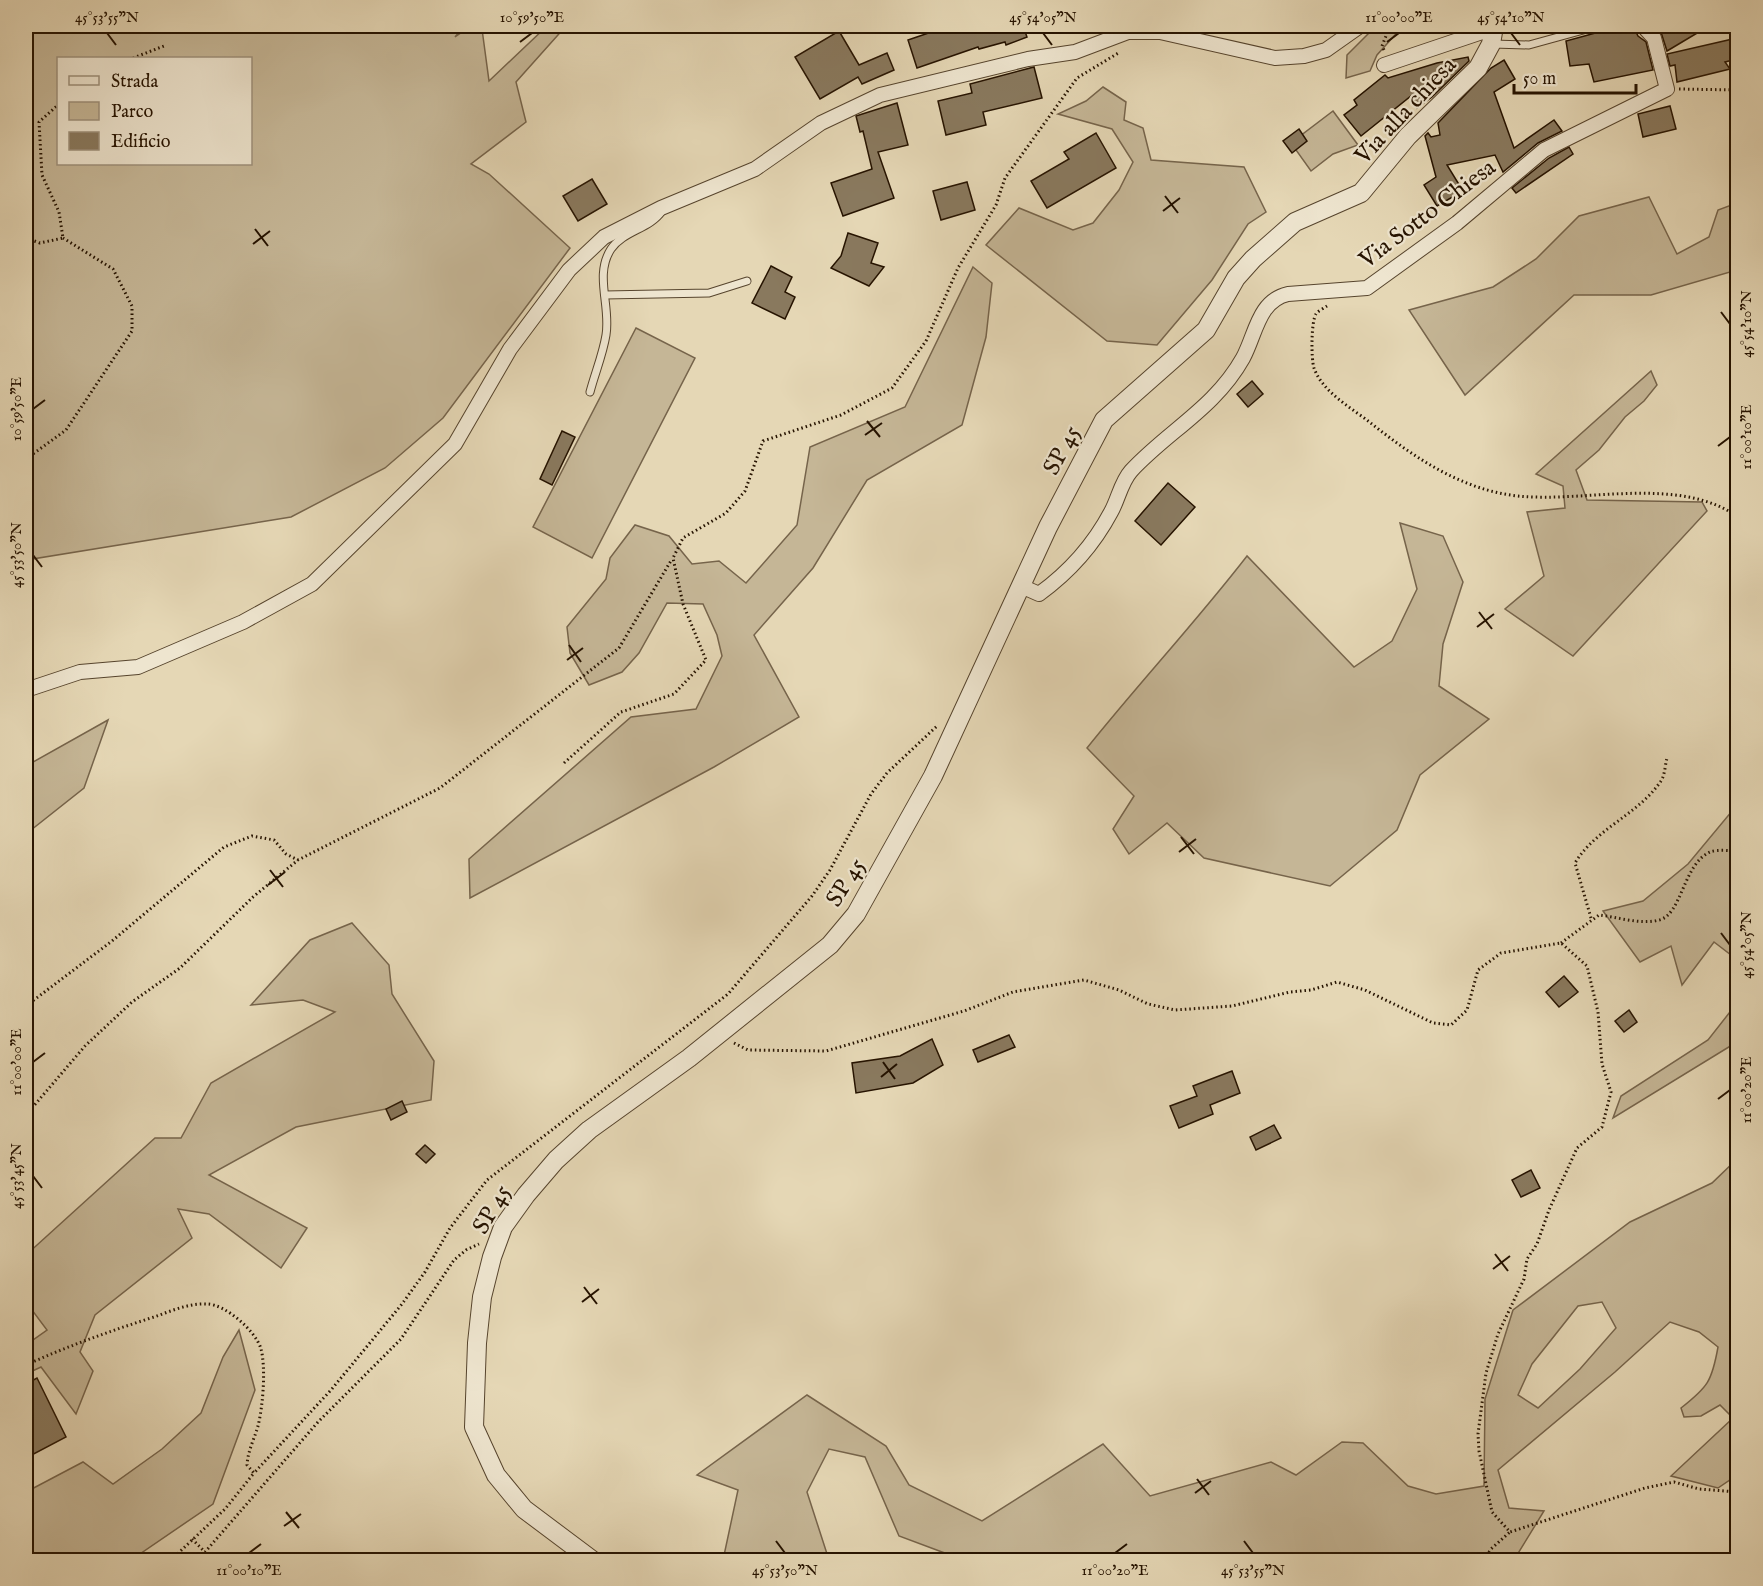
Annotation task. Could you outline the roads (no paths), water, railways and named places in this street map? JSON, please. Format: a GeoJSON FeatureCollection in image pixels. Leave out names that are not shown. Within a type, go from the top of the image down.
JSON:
{"type":"FeatureCollection","features":[{"type":"Feature","properties":{"kind":"street"},"geometry":{"type":"LineString","coordinates":[[1342,38],[1352,26]]}},
{"type":"Feature","properties":{"kind":"street"},"geometry":{"type":"LineString","coordinates":[[26,690],[80,672],[138,667],[243,622],[312,584],[455,444],[510,348],[570,270],[604,237],[665,206],[755,169],[821,123],[880,95],[1028,60],[1075,52],[1128,32],[1186,32],[1275,58],[1304,56],[1326,50],[1360,26]]}},
{"type":"Feature","properties":{"kind":"street","name":"Via Sotto Chiesa"},"geometry":{"type":"LineString","coordinates":[[1021,586],[1039,594],[1061,578],[1089,545],[1111,513],[1129,473],[1220,392],[1243,358],[1266,306],[1279,296],[1288,294],[1367,288],[1457,223],[1544,150],[1667,89],[1654,38],[1643,26]]}},
{"type":"Feature","properties":{"kind":"street"},"geometry":{"type":"LineString","coordinates":[[1384,65],[1493,33]]}},
{"type":"Feature","properties":{"kind":"street","name":"Via alla chiesa"},"geometry":{"type":"LineString","coordinates":[[1361,193],[1408,136],[1478,68],[1493,33]]}},
{"type":"Feature","properties":{"kind":"street","name":"SP 45"},"geometry":{"type":"LineString","coordinates":[[592,1560],[524,1509],[496,1475],[474,1427],[477,1343],[482,1297],[503,1227],[526,1195],[556,1160],[589,1130],[723,1031],[830,945],[856,914],[933,776],[1048,527],[1104,420],[1206,330],[1236,278],[1262,251],[1295,222],[1361,193]]}},
{"type":"Feature","properties":{"kind":"lane"},"geometry":{"type":"LineString","coordinates":[[1493,33],[1529,45],[1598,26]]}},
{"type":"Feature","properties":{"kind":"lane"},"geometry":{"type":"LineString","coordinates":[[590,392],[606,336],[608,318],[604,268],[612,247],[656,219],[665,206]]}},
{"type":"Feature","properties":{"kind":"lane"},"geometry":{"type":"LineString","coordinates":[[605,295],[709,293],[747,281]]}}]}
